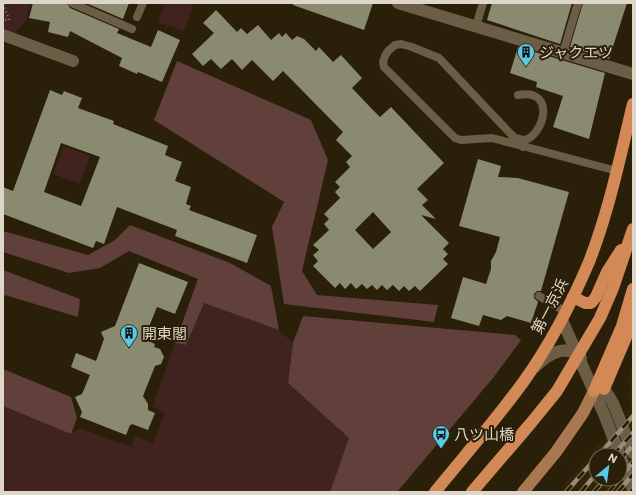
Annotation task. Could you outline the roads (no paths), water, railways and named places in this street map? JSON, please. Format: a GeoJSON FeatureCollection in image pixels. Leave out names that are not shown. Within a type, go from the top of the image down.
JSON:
{"type":"FeatureCollection","features":[{"type":"Feature","properties":{"kind":"highway","name":"第一京浜"},"geometry":{"type":"LineString","coordinates":[[435,492],[507,404],[530,372],[564,316],[589,261],[605,217],[633,104]]}},
{"type":"Feature","properties":{"kind":"highway"},"geometry":{"type":"LineString","coordinates":[[573,297],[585,303],[591,303],[596,296],[607,272],[632,233]]}},
{"type":"Feature","properties":{"kind":"highway"},"geometry":{"type":"LineString","coordinates":[[472,492],[557,391],[600,318],[613,288],[632,233]]}},
{"type":"Feature","properties":{"kind":"highway"},"geometry":{"type":"LineString","coordinates":[[599,387],[622,326],[633,289]]}},
{"type":"Feature","properties":{"kind":"highway"},"geometry":{"type":"LineString","coordinates":[[599,387],[625,341],[633,317]]}},
{"type":"Feature","properties":{"kind":"main road"},"geometry":{"type":"LineString","coordinates":[[523,492],[561,445],[599,387]]}},
{"type":"Feature","properties":{"kind":"street"},"geometry":{"type":"LineString","coordinates":[[398,3],[633,74]]}},
{"type":"Feature","properties":{"kind":"street"},"geometry":{"type":"LineString","coordinates":[[3,34],[73,61]]}},
{"type":"Feature","properties":{"kind":"street"},"geometry":{"type":"LineString","coordinates":[[564,316],[578,356]]}},
{"type":"Feature","properties":{"kind":"street"},"geometry":{"type":"LineString","coordinates":[[530,372],[543,360],[558,351],[566,350],[573,352],[585,362],[599,387],[616,410],[633,453]]}},
{"type":"Feature","properties":{"kind":"street"},"geometry":{"type":"LineString","coordinates":[[599,387],[610,427],[633,489]]}},
{"type":"Feature","properties":{"kind":"lane"},"geometry":{"type":"LineString","coordinates":[[72,3],[132,28]]}},
{"type":"Feature","properties":{"kind":"lane"},"geometry":{"type":"LineString","coordinates":[[137,17],[143,3]]}},
{"type":"Feature","properties":{"kind":"lane"},"geometry":{"type":"LineString","coordinates":[[476,26],[483,3]]}},
{"type":"Feature","properties":{"kind":"lane"},"geometry":{"type":"LineString","coordinates":[[563,53],[578,3]]}},
{"type":"Feature","properties":{"kind":"lane"},"geometry":{"type":"LineString","coordinates":[[523,147],[502,123],[439,58],[401,44],[395,45],[388,51],[383,62],[384,67],[455,138],[461,140],[492,138],[523,147],[617,171]]}},
{"type":"Feature","properties":{"kind":"lane"},"geometry":{"type":"LineString","coordinates":[[514,137],[523,140],[530,138],[536,132],[542,119],[543,110],[543,103],[535,96],[530,94],[518,95]]}},
{"type":"Feature","properties":{"kind":"lane"},"geometry":{"type":"LineString","coordinates":[[539,296],[564,316]]}},
{"type":"Feature","properties":{"kind":"railway"},"geometry":{"type":"LineString","coordinates":[[606,447],[633,416]]}},
{"type":"Feature","properties":{"kind":"railway"},"geometry":{"type":"LineString","coordinates":[[620,447],[633,433]]}},
{"type":"Feature","properties":{"kind":"railway"},"geometry":{"type":"LineString","coordinates":[[628,451],[633,445]]}},
{"type":"Feature","properties":{"kind":"railway"},"geometry":{"type":"LineString","coordinates":[[628,468],[633,462]]}},
{"type":"Feature","properties":{"kind":"railway"},"geometry":{"type":"LineString","coordinates":[[566,492],[588,467]]}},
{"type":"Feature","properties":{"kind":"railway"},"geometry":{"type":"LineString","coordinates":[[618,492],[633,474]]}},
{"type":"Feature","properties":{"kind":"railway"},"geometry":{"type":"LineString","coordinates":[[581,492],[588,484]]}},
{"type":"Feature","properties":{"kind":"railway"},"geometry":{"type":"LineString","coordinates":[[594,492],[598,487]]}},
{"type":"Feature","properties":{"kind":"railway"},"geometry":{"type":"LineString","coordinates":[[609,492],[613,487]]}},
{"type":"Feature","properties":{"kind":"railway"},"geometry":{"type":"LineString","coordinates":[[630,492],[633,489]]}},
{"type":"Feature","properties":{"kind":"place","name":"ジャクエツ"},"geometry":{"type":"Point","coordinates":[526,67]}},
{"type":"Feature","properties":{"kind":"place","name":"開東閣"},"geometry":{"type":"Point","coordinates":[129,348]}},
{"type":"Feature","properties":{"kind":"place","name":"八ツ山橋"},"geometry":{"type":"Point","coordinates":[441,449]}}]}
